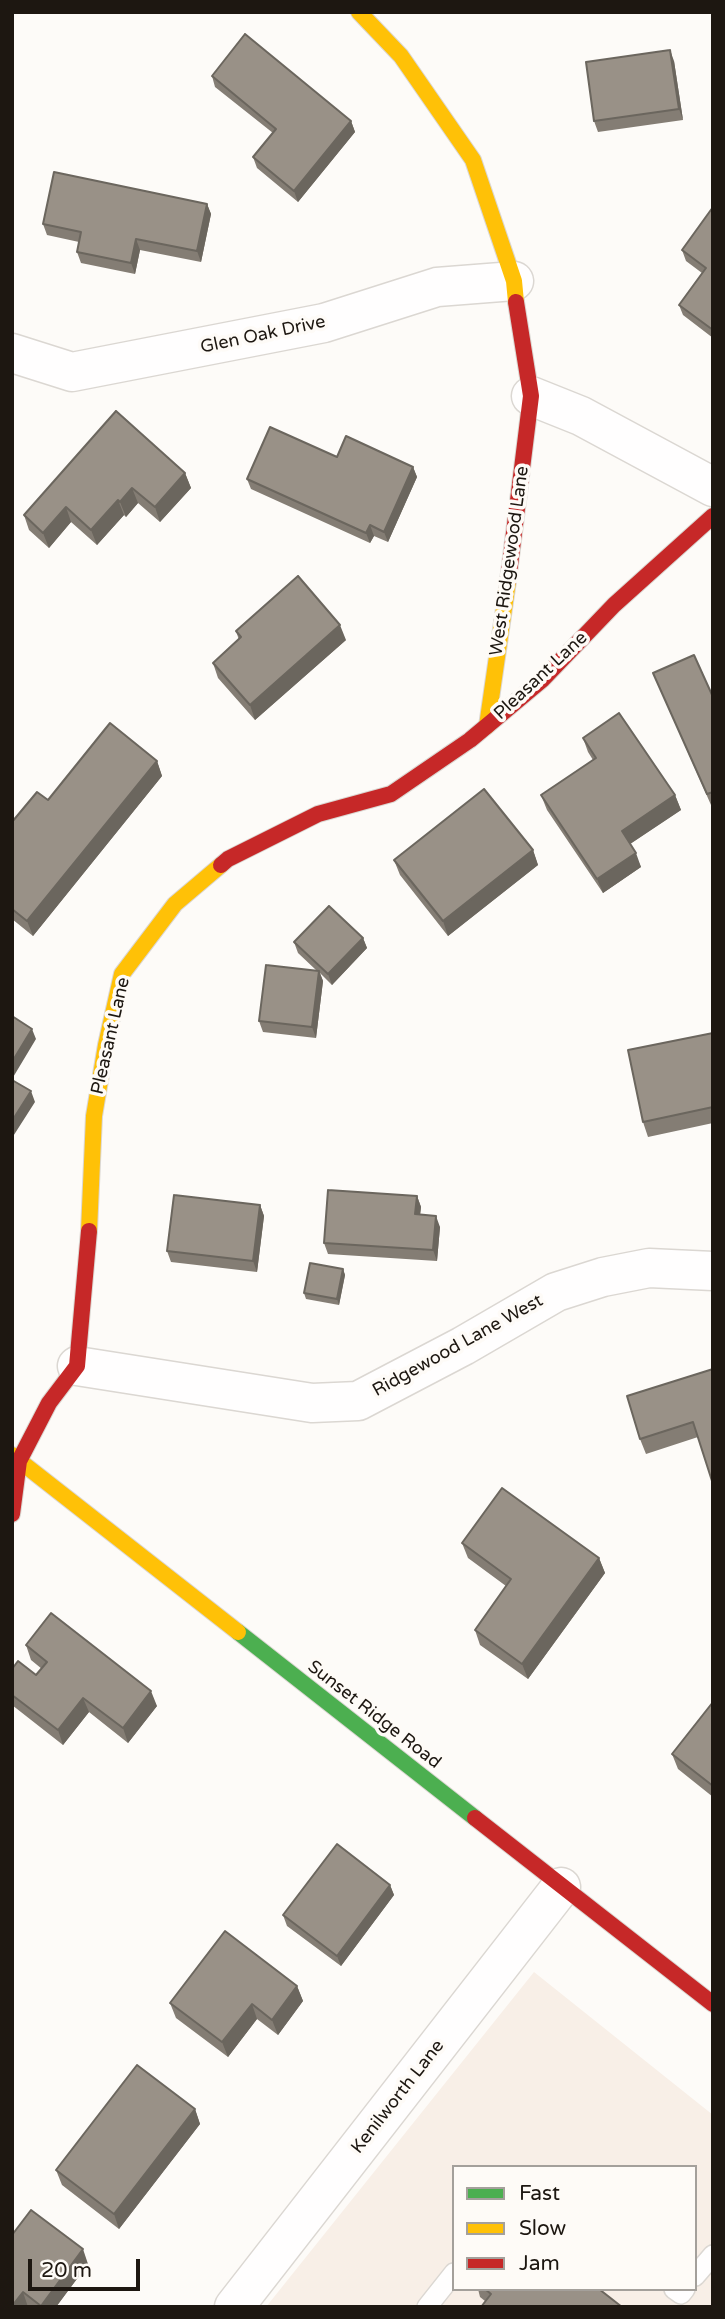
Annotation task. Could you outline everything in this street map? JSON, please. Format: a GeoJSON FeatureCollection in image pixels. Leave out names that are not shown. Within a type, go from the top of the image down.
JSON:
{"type":"FeatureCollection","features":[{"type":"Feature","properties":{"kind":"street","name":"West Ridgewood Lane"},"geometry":{"type":"LineString","coordinates":[[359,12],[401,56],[473,160],[514,281],[531,396],[487,726]]}},
{"type":"Feature","properties":{"kind":"street","name":"Glen Oak Drive"},"geometry":{"type":"LineString","coordinates":[[12,353],[72,372],[324,323],[437,287],[514,281]]}},
{"type":"Feature","properties":{"kind":"street"},"geometry":{"type":"LineString","coordinates":[[531,396],[581,416],[713,487]]}},
{"type":"Feature","properties":{"kind":"street","name":"Pleasant Lane"},"geometry":{"type":"LineString","coordinates":[[77,1366],[92,1193],[94,1116],[122,974],[175,904],[228,859],[318,814],[391,794],[487,726],[543,679],[614,605],[713,516]]}},
{"type":"Feature","properties":{"kind":"street","name":"Ridgewood Lane West"},"geometry":{"type":"LineString","coordinates":[[77,1366],[312,1403],[358,1401],[463,1346],[556,1292],[603,1277],[649,1268],[713,1271]]}},
{"type":"Feature","properties":{"kind":"street"},"geometry":{"type":"LineString","coordinates":[[12,1514],[14,1460],[49,1403],[77,1366]]}},
{"type":"Feature","properties":{"kind":"street","name":"Sunset Ridge Road"},"geometry":{"type":"LineString","coordinates":[[14,1460],[713,2004]]}},
{"type":"Feature","properties":{"kind":"street","name":"Kenilworth Lane"},"geometry":{"type":"LineString","coordinates":[[234,2307],[561,1887]]}},
{"type":"Feature","properties":{"kind":"lane"},"geometry":{"type":"LineString","coordinates":[[697,2274],[713,2255]]}},
{"type":"Feature","properties":{"kind":"lane"},"geometry":{"type":"LineString","coordinates":[[427,2307],[452,2276]]}},
{"type":"Feature","properties":{"kind":"shaded area"},"geometry":{"type":"Polygon","coordinates":[[[534,1972],[713,2115],[713,2307],[266,2307],[534,1972]]]}},
{"type":"Feature","properties":{"kind":"building"},"geometry":{"type":"Polygon","coordinates":[[[245,34],[351,121],[294,191],[253,157],[276,129],[212,76],[245,34]]]}},
{"type":"Feature","properties":{"kind":"building"},"geometry":{"type":"Polygon","coordinates":[[[670,50],[679,109],[594,121],[586,62],[670,50]]]}},
{"type":"Feature","properties":{"kind":"building"},"geometry":{"type":"Polygon","coordinates":[[[54,172],[207,204],[197,251],[136,239],[131,263],[77,252],[81,232],[43,224],[54,172]]]}},
{"type":"Feature","properties":{"kind":"building"},"geometry":{"type":"Polygon","coordinates":[[[713,207],[713,330],[679,305],[706,268],[682,250],[713,207]]]}},
{"type":"Feature","properties":{"kind":"building"},"geometry":{"type":"Polygon","coordinates":[[[116,411],[185,473],[155,507],[132,488],[91,530],[66,507],[43,533],[24,515],[116,411]]]}},
{"type":"Feature","properties":{"kind":"building"},"geometry":{"type":"Polygon","coordinates":[[[270,427],[337,457],[346,436],[413,467],[384,532],[370,525],[366,533],[247,479],[270,427]]]}},
{"type":"Feature","properties":{"kind":"building"},"geometry":{"type":"Polygon","coordinates":[[[298,576],[340,625],[250,705],[213,663],[241,637],[236,631],[298,576]]]}},
{"type":"Feature","properties":{"kind":"building"},"geometry":{"type":"Polygon","coordinates":[[[694,655],[713,697],[713,792],[707,794],[653,673],[694,655]]]}},
{"type":"Feature","properties":{"kind":"building"},"geometry":{"type":"Polygon","coordinates":[[[619,713],[675,795],[622,831],[636,853],[597,879],[541,795],[596,758],[583,738],[619,713]]]}},
{"type":"Feature","properties":{"kind":"building"},"geometry":{"type":"Polygon","coordinates":[[[110,723],[157,761],[27,921],[12,909],[12,822],[37,792],[48,800],[110,723]]]}},
{"type":"Feature","properties":{"kind":"building"},"geometry":{"type":"Polygon","coordinates":[[[484,789],[533,850],[443,921],[394,860],[484,789]]]}},
{"type":"Feature","properties":{"kind":"building"},"geometry":{"type":"Polygon","coordinates":[[[329,906],[363,938],[328,974],[294,942],[329,906]]]}},
{"type":"Feature","properties":{"kind":"building"},"geometry":{"type":"Polygon","coordinates":[[[266,965],[319,971],[312,1027],[259,1021],[266,965]]]}},
{"type":"Feature","properties":{"kind":"building"},"geometry":{"type":"Polygon","coordinates":[[[12,1016],[32,1029],[12,1062],[12,1016]]]}},
{"type":"Feature","properties":{"kind":"building"},"geometry":{"type":"Polygon","coordinates":[[[713,1033],[713,1107],[643,1122],[628,1050],[713,1033]]]}},
{"type":"Feature","properties":{"kind":"building"},"geometry":{"type":"Polygon","coordinates":[[[12,1080],[31,1091],[12,1121],[12,1080]]]}},
{"type":"Feature","properties":{"kind":"building"},"geometry":{"type":"Polygon","coordinates":[[[328,1190],[417,1196],[415,1214],[436,1216],[433,1250],[324,1243],[328,1190]]]}},
{"type":"Feature","properties":{"kind":"building"},"geometry":{"type":"Polygon","coordinates":[[[174,1195],[260,1205],[253,1261],[167,1251],[174,1195]]]}},
{"type":"Feature","properties":{"kind":"building"},"geometry":{"type":"Polygon","coordinates":[[[310,1263],[343,1269],[337,1299],[304,1293],[310,1263]]]}},
{"type":"Feature","properties":{"kind":"building"},"geometry":{"type":"Polygon","coordinates":[[[713,1369],[712,1481],[693,1422],[640,1439],[627,1396],[713,1369]]]}},
{"type":"Feature","properties":{"kind":"building"},"geometry":{"type":"Polygon","coordinates":[[[502,1488],[599,1558],[522,1664],[475,1630],[511,1579],[462,1543],[502,1488]]]}},
{"type":"Feature","properties":{"kind":"building"},"geometry":{"type":"Polygon","coordinates":[[[51,1613],[151,1691],[123,1728],[83,1698],[58,1730],[12,1695],[12,1669],[18,1661],[36,1675],[47,1662],[26,1645],[51,1613]]]}},
{"type":"Feature","properties":{"kind":"building"},"geometry":{"type":"Polygon","coordinates":[[[713,1702],[713,1786],[672,1754],[713,1702]]]}},
{"type":"Feature","properties":{"kind":"building"},"geometry":{"type":"Polygon","coordinates":[[[337,1844],[390,1885],[337,1956],[283,1915],[337,1844]]]}},
{"type":"Feature","properties":{"kind":"building"},"geometry":{"type":"Polygon","coordinates":[[[225,1931],[297,1986],[272,2020],[252,2004],[222,2042],[170,2003],[225,1931]]]}},
{"type":"Feature","properties":{"kind":"building"},"geometry":{"type":"Polygon","coordinates":[[[137,2065],[195,2109],[114,2214],[56,2170],[137,2065]]]}},
{"type":"Feature","properties":{"kind":"building"},"geometry":{"type":"Polygon","coordinates":[[[31,2210],[83,2249],[41,2306],[23,2292],[12,2306],[12,2235],[31,2210]]]}},
{"type":"Feature","properties":{"kind":"building"},"geometry":{"type":"Polygon","coordinates":[[[487,2291],[602,2291],[622,2307],[481,2307],[491,2294],[487,2291]]]}},
{"type":"Feature","properties":{"kind":"traffic: fast"},"geometry":{"type":"LineString","coordinates":[[238,1632],[475,1818]]}},
{"type":"Feature","properties":{"kind":"traffic: slow"},"geometry":{"type":"LineString","coordinates":[[359,12],[401,56],[473,160],[514,281],[516,302]]}},
{"type":"Feature","properties":{"kind":"traffic: slow"},"geometry":{"type":"LineString","coordinates":[[487,726],[508,581]]}},
{"type":"Feature","properties":{"kind":"traffic: slow"},"geometry":{"type":"LineString","coordinates":[[89,1231],[94,1116],[122,974],[175,904],[221,865]]}},
{"type":"Feature","properties":{"kind":"traffic: slow"},"geometry":{"type":"LineString","coordinates":[[12,1455],[238,1632]]}},
{"type":"Feature","properties":{"kind":"traffic: jam"},"geometry":{"type":"LineString","coordinates":[[508,581],[531,396],[516,302]]}},
{"type":"Feature","properties":{"kind":"traffic: jam"},"geometry":{"type":"LineString","coordinates":[[221,865],[318,814],[391,794],[470,740],[543,679],[614,605],[713,516]]}},
{"type":"Feature","properties":{"kind":"traffic: jam"},"geometry":{"type":"LineString","coordinates":[[12,1514],[19,1461],[49,1403],[77,1366],[89,1231]]}},
{"type":"Feature","properties":{"kind":"traffic: jam"},"geometry":{"type":"LineString","coordinates":[[475,1818],[713,2004]]}}]}
